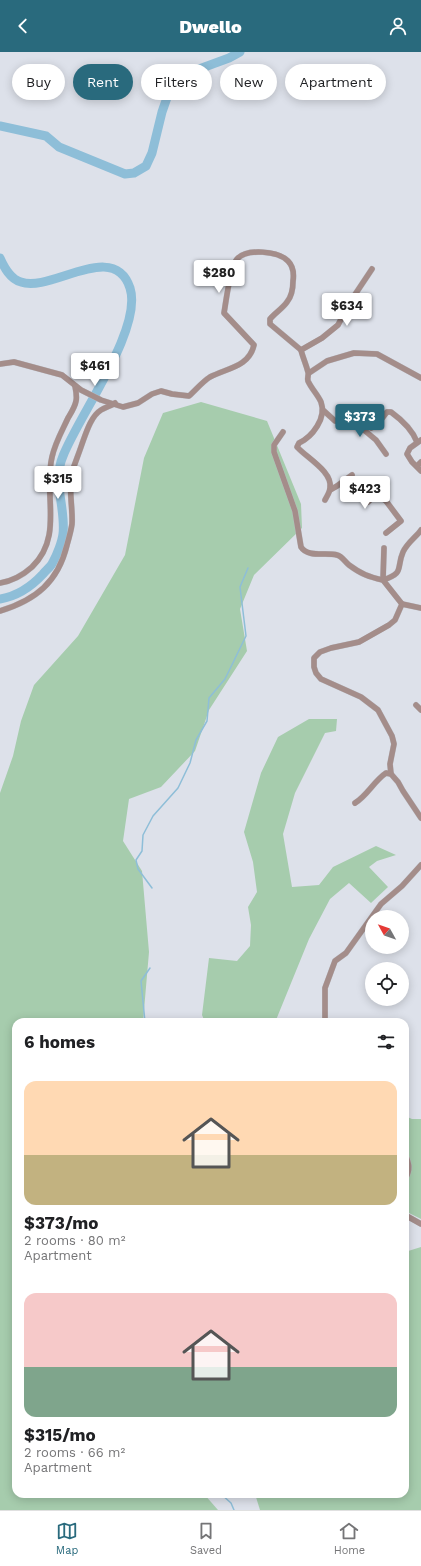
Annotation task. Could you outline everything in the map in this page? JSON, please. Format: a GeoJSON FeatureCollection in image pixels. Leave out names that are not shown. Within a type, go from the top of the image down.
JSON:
{"type":"FeatureCollection","features":[{"type":"Feature","properties":{"kind":"street"},"geometry":{"type":"LineString","coordinates":[[0,364],[14,362],[62,375],[81,390],[101,400],[123,406],[131,405],[161,391],[189,396],[210,377],[239,365],[247,359],[252,352],[254,345],[224,313],[231,276],[236,260],[246,253],[262,252],[279,255],[288,261],[294,271],[292,290],[288,301],[270,319],[270,324],[301,350],[309,374],[309,382],[317,394],[323,410],[335,421],[338,421],[352,412],[372,428],[387,412],[391,412],[399,418],[419,441],[410,448],[407,454],[412,462],[420,466]]}},
{"type":"Feature","properties":{"kind":"street"},"geometry":{"type":"LineString","coordinates":[[301,350],[322,338],[338,325],[350,302],[372,269]]}},
{"type":"Feature","properties":{"kind":"street"},"geometry":{"type":"LineString","coordinates":[[309,374],[326,361],[354,353],[377,354],[421,378]]}},
{"type":"Feature","properties":{"kind":"street"},"geometry":{"type":"LineString","coordinates":[[0,583],[12,581],[26,572],[41,555],[46,546],[50,532],[49,484],[51,459],[55,445],[76,400],[75,386]]}},
{"type":"Feature","properties":{"kind":"street"},"geometry":{"type":"LineString","coordinates":[[0,611],[29,600],[55,576],[65,552],[72,524],[70,498],[72,473],[93,420],[100,410],[115,403]]}},
{"type":"Feature","properties":{"kind":"street"},"geometry":{"type":"LineString","coordinates":[[323,410],[315,430],[299,443],[298,447],[305,456],[328,475],[330,490],[325,500]]}},
{"type":"Feature","properties":{"kind":"street"},"geometry":{"type":"LineString","coordinates":[[359,419],[358,425],[376,440],[386,454]]}},
{"type":"Feature","properties":{"kind":"street"},"geometry":{"type":"LineString","coordinates":[[283,432],[274,445],[274,452],[295,512],[301,547],[303,550],[308,552],[339,555],[348,564],[367,577],[383,580],[393,576],[398,571],[403,551],[421,530]]}},
{"type":"Feature","properties":{"kind":"street"},"geometry":{"type":"LineString","coordinates":[[330,490],[352,475]]}},
{"type":"Feature","properties":{"kind":"street"},"geometry":{"type":"LineString","coordinates":[[344,480],[368,502],[387,484]]}},
{"type":"Feature","properties":{"kind":"street"},"geometry":{"type":"LineString","coordinates":[[376,494],[386,501],[401,521],[386,533]]}},
{"type":"Feature","properties":{"kind":"street"},"geometry":{"type":"LineString","coordinates":[[384,548],[383,580],[402,604],[421,608]]}},
{"type":"Feature","properties":{"kind":"street"},"geometry":{"type":"LineString","coordinates":[[402,604],[395,620],[389,626],[359,642],[320,652],[314,658],[314,667],[316,673],[321,679],[361,697],[378,710],[392,736],[394,744],[390,764],[391,774],[398,782],[402,791],[421,818]]}},
{"type":"Feature","properties":{"kind":"street"},"geometry":{"type":"LineString","coordinates":[[416,705],[421,710]]}},
{"type":"Feature","properties":{"kind":"street"},"geometry":{"type":"LineString","coordinates":[[354,803],[359,801],[379,778],[386,773],[391,774]]}},
{"type":"Feature","properties":{"kind":"street"},"geometry":{"type":"LineString","coordinates":[[325,1018],[325,988],[335,961],[346,953],[382,904],[402,886],[421,865]]}},
{"type":"Feature","properties":{"kind":"street"},"geometry":{"type":"LineString","coordinates":[[409,1217],[421,1224]]}},
{"type":"Feature","properties":{"kind":"green space"},"geometry":{"type":"Polygon","coordinates":[[[201,402],[267,421],[301,504],[302,528],[254,575],[240,609],[247,651],[209,710],[195,751],[161,787],[129,799],[123,841],[142,871],[149,952],[143,1018],[12,1018],[12,1498],[208,1498],[218,1510],[0,1510],[0,793],[13,756],[21,721],[34,685],[78,636],[125,555],[144,458],[163,413],[201,402]]]}},
{"type":"Feature","properties":{"kind":"green space"},"geometry":{"type":"Polygon","coordinates":[[[309,719],[337,719],[336,731],[325,733],[295,793],[283,834],[292,887],[319,885],[333,867],[376,846],[396,855],[377,861],[369,867],[388,887],[371,903],[349,883],[330,899],[309,939],[277,1018],[203,1018],[202,1015],[209,958],[237,961],[250,946],[251,925],[248,907],[257,892],[253,862],[244,832],[261,773],[278,737],[309,719]]]}},
{"type":"Feature","properties":{"kind":"green space"},"geometry":{"type":"Polygon","coordinates":[[[409,1118],[421,1119],[421,1219],[409,1213],[409,1118]]]}},
{"type":"Feature","properties":{"kind":"green space"},"geometry":{"type":"Polygon","coordinates":[[[421,1247],[421,1510],[260,1510],[256,1498],[409,1498],[409,1251],[421,1247]]]}},
{"type":"Feature","properties":{"kind":"waterway"},"geometry":{"type":"LineString","coordinates":[[0,126],[46,136],[59,147],[125,174],[134,173],[146,166],[152,153],[162,112],[170,89],[180,76],[229,58],[240,52]]}},
{"type":"Feature","properties":{"kind":"waterway"},"geometry":{"type":"LineString","coordinates":[[0,258],[11,275],[21,282],[34,283],[48,281],[96,267],[110,268],[122,274],[130,288],[132,305],[127,326],[119,348],[63,456],[59,476],[63,514],[63,534],[56,556],[50,567],[29,587],[13,596],[0,599]]}},
{"type":"Feature","properties":{"kind":"waterway"},"geometry":{"type":"LineString","coordinates":[[152,888],[138,869],[136,860],[142,851],[143,835],[153,816],[178,788],[190,763],[196,740],[207,721],[209,698],[225,679],[246,636],[240,587],[248,568]]}},
{"type":"Feature","properties":{"kind":"waterway"},"geometry":{"type":"LineString","coordinates":[[145,1018],[141,981],[150,968]]}},
{"type":"Feature","properties":{"kind":"waterway"},"geometry":{"type":"LineString","coordinates":[[225,1498],[231,1503],[234,1510]]}}]}
